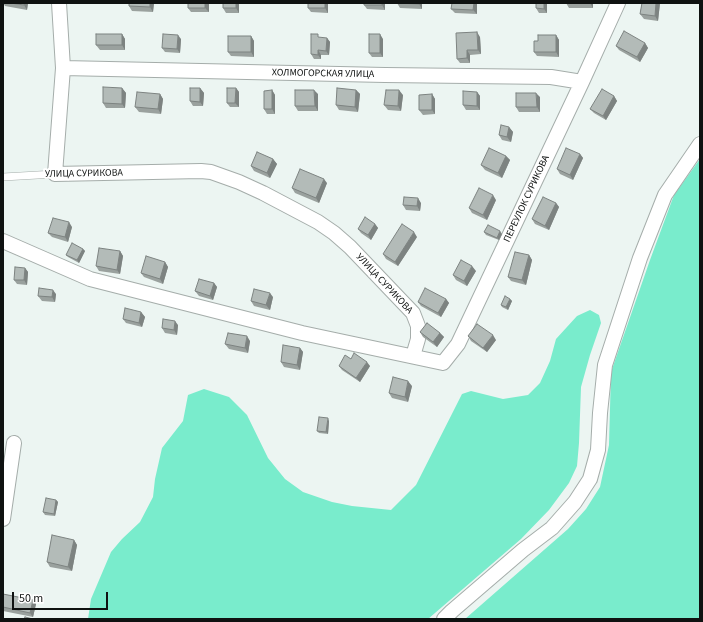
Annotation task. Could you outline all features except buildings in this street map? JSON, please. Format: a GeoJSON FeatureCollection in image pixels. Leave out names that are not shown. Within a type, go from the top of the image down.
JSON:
{"type":"FeatureCollection","features":[{"type":"Feature","properties":{"kind":"street"},"geometry":{"type":"LineString","coordinates":[[55,174],[63,68],[59,3]]}},
{"type":"Feature","properties":{"kind":"street","name":"ПЕРЕУЛОК СУРИКОВА"},"geometry":{"type":"LineString","coordinates":[[413,356],[443,363],[458,344],[618,3]]}},
{"type":"Feature","properties":{"kind":"street","name":"ХОЛМОГОРСКАЯ УЛИЦА"},"geometry":{"type":"LineString","coordinates":[[63,68],[385,76],[550,77],[582,82]]}},
{"type":"Feature","properties":{"kind":"street"},"geometry":{"type":"LineString","coordinates":[[444,619],[517,555],[552,528],[575,502],[590,479],[598,450],[600,413],[607,358],[640,258],[665,195],[700,144]]}},
{"type":"Feature","properties":{"kind":"street","name":"УЛИЦА СУРИКОВА"},"geometry":{"type":"LineString","coordinates":[[55,174],[201,171],[211,172],[264,193],[318,222],[334,233],[413,313],[418,326],[418,339],[413,356]]}},
{"type":"Feature","properties":{"kind":"street"},"geometry":{"type":"LineString","coordinates":[[3,241],[90,279],[302,333],[413,356]]}},
{"type":"Feature","properties":{"kind":"street"},"geometry":{"type":"LineString","coordinates":[[3,519],[14,443]]}},
{"type":"Feature","properties":{"kind":"lane","name":"УЛИЦА СУРИКОВА"},"geometry":{"type":"LineString","coordinates":[[3,177],[55,174]]}},
{"type":"Feature","properties":{"kind":"green space"},"geometry":{"type":"Polygon","coordinates":[[[700,159],[700,619],[465,619],[568,529],[586,509],[600,487],[609,445],[611,372],[674,195],[700,159]]]}},
{"type":"Feature","properties":{"kind":"green space"},"geometry":{"type":"Polygon","coordinates":[[[590,310],[599,315],[601,323],[581,387],[577,466],[569,483],[549,510],[521,539],[428,619],[88,619],[91,599],[111,552],[140,522],[153,497],[155,479],[162,448],[183,421],[188,395],[204,389],[229,397],[247,415],[268,458],[285,479],[303,492],[332,502],[352,506],[391,510],[416,485],[462,394],[471,391],[503,399],[528,395],[540,383],[550,361],[556,339],[577,316],[590,310]]]}}]}
